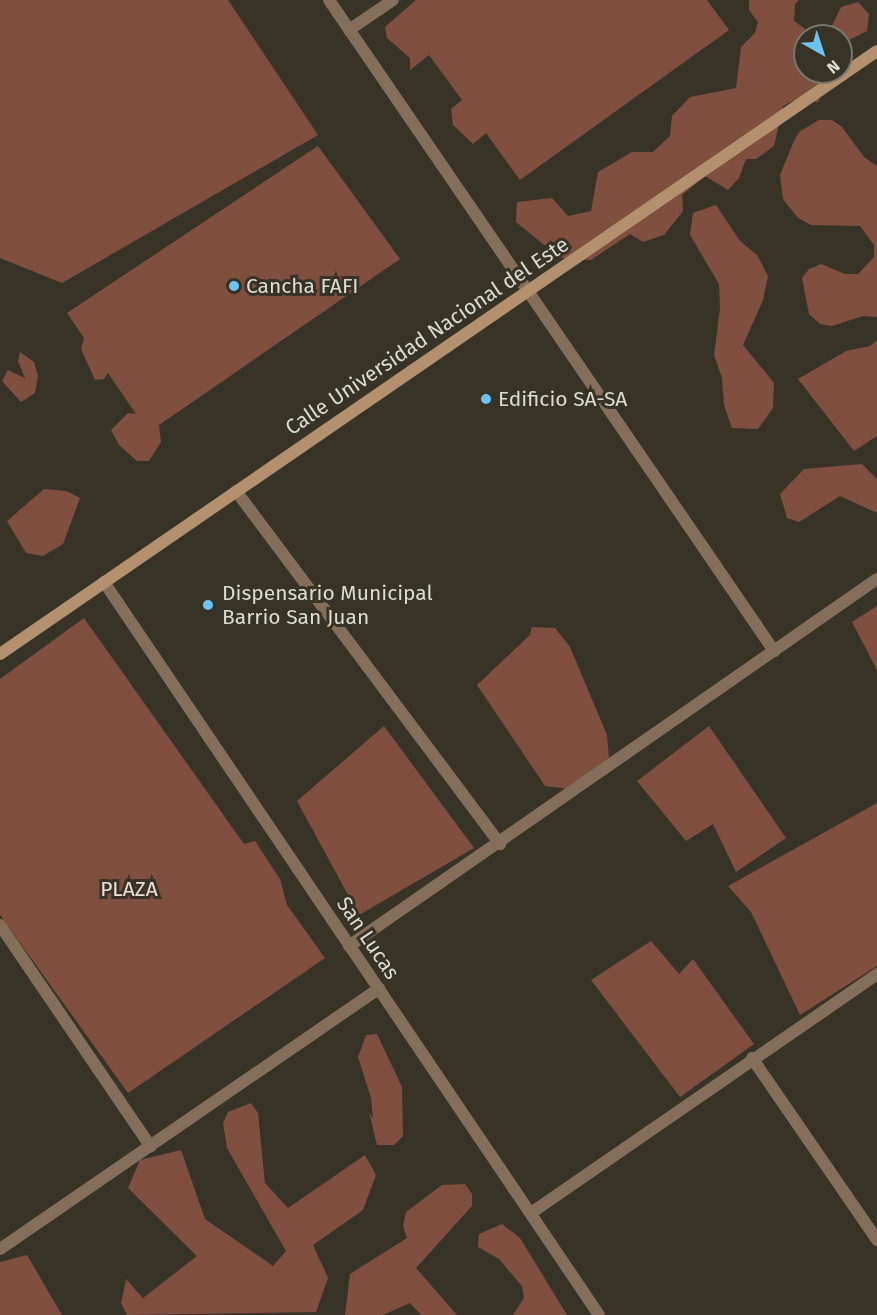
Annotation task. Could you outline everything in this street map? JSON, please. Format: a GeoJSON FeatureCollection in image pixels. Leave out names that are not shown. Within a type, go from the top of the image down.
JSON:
{"type":"FeatureCollection","features":[{"type":"Feature","properties":{"kind":"street"},"geometry":{"type":"LineString","coordinates":[[329,0],[530,290],[774,651]]}},
{"type":"Feature","properties":{"kind":"street"},"geometry":{"type":"LineString","coordinates":[[349,30],[393,0]]}},
{"type":"Feature","properties":{"kind":"street","name":"Calle Universidad Nacional del Este"},"geometry":{"type":"LineString","coordinates":[[0,654],[877,51]]}},
{"type":"Feature","properties":{"kind":"street"},"geometry":{"type":"LineString","coordinates":[[237,491],[500,844]]}},
{"type":"Feature","properties":{"kind":"street"},"geometry":{"type":"LineString","coordinates":[[349,946],[500,844],[877,579]]}},
{"type":"Feature","properties":{"kind":"street","name":"San Lucas"},"geometry":{"type":"LineString","coordinates":[[104,582],[599,1315]]}},
{"type":"Feature","properties":{"kind":"street"},"geometry":{"type":"LineString","coordinates":[[0,925],[151,1147]]}},
{"type":"Feature","properties":{"kind":"street"},"geometry":{"type":"LineString","coordinates":[[531,1213],[752,1058],[877,974]]}},
{"type":"Feature","properties":{"kind":"street"},"geometry":{"type":"LineString","coordinates":[[0,1249],[379,989]]}},
{"type":"Feature","properties":{"kind":"street"},"geometry":{"type":"LineString","coordinates":[[752,1058],[877,1240]]}},
{"type":"Feature","properties":{"kind":"green space"},"geometry":{"type":"Polygon","coordinates":[[[0,0],[228,0],[318,135],[62,283],[0,258],[0,0]]]}},
{"type":"Feature","properties":{"kind":"green space"},"geometry":{"type":"Polygon","coordinates":[[[416,0],[707,0],[729,30],[520,180],[486,133],[473,144],[453,125],[451,109],[462,100],[429,55],[410,70],[410,58],[387,38],[385,27],[416,0]]]}},
{"type":"Feature","properties":{"kind":"green space"},"geometry":{"type":"Polygon","coordinates":[[[749,0],[799,0],[795,4],[794,21],[798,24],[793,24],[793,84],[826,84],[818,102],[793,101],[783,106],[774,146],[756,159],[746,159],[739,178],[728,190],[705,176],[682,195],[683,211],[664,235],[643,242],[630,234],[591,260],[560,258],[516,222],[517,202],[552,198],[568,216],[591,211],[598,172],[632,152],[653,152],[670,136],[672,116],[690,97],[736,88],[741,47],[755,33],[758,22],[749,10],[749,0]]]}},
{"type":"Feature","properties":{"kind":"green space"},"geometry":{"type":"Polygon","coordinates":[[[858,2],[869,14],[867,31],[853,38],[853,24],[833,24],[841,7],[858,2]]]}},
{"type":"Feature","properties":{"kind":"green space"},"geometry":{"type":"Polygon","coordinates":[[[819,120],[832,120],[842,127],[864,157],[877,166],[877,317],[863,316],[832,326],[820,324],[809,314],[802,278],[809,269],[821,264],[845,274],[858,274],[874,257],[874,245],[860,226],[811,225],[798,218],[783,199],[780,175],[793,143],[799,132],[819,120]]]}},
{"type":"Feature","properties":{"kind":"green space","name":"Cancha FAFI"},"geometry":{"type":"Polygon","coordinates":[[[318,146],[400,259],[159,425],[161,442],[149,461],[137,461],[119,445],[111,430],[128,413],[136,414],[108,373],[104,379],[95,380],[81,349],[84,338],[67,313],[318,146]]]}},
{"type":"Feature","properties":{"kind":"green space"},"geometry":{"type":"Polygon","coordinates":[[[716,205],[740,241],[757,255],[768,276],[763,300],[743,345],[774,383],[773,408],[758,429],[732,428],[724,405],[722,378],[714,355],[720,308],[719,284],[690,235],[693,213],[716,205]]]}},
{"type":"Feature","properties":{"kind":"green space"},"geometry":{"type":"Polygon","coordinates":[[[877,340],[877,436],[854,451],[798,379],[846,351],[870,346],[877,340]]]}},
{"type":"Feature","properties":{"kind":"green space"},"geometry":{"type":"Polygon","coordinates":[[[20,352],[34,362],[38,376],[35,393],[21,402],[2,381],[8,370],[25,378],[18,361],[20,352]]]}},
{"type":"Feature","properties":{"kind":"green space"},"geometry":{"type":"Polygon","coordinates":[[[862,464],[877,479],[877,513],[840,496],[799,522],[787,518],[780,494],[804,469],[862,464]]]}},
{"type":"Feature","properties":{"kind":"green space"},"geometry":{"type":"Polygon","coordinates":[[[44,489],[66,491],[80,498],[63,544],[43,556],[26,553],[7,521],[44,489]]]}},
{"type":"Feature","properties":{"kind":"green space"},"geometry":{"type":"Polygon","coordinates":[[[877,606],[877,670],[852,622],[877,606]]]}},
{"type":"Feature","properties":{"kind":"green space","name":"PLAZA"},"geometry":{"type":"Polygon","coordinates":[[[84,618],[244,844],[255,841],[280,879],[287,905],[325,958],[128,1093],[0,915],[0,679],[84,618]]]}},
{"type":"Feature","properties":{"kind":"green space"},"geometry":{"type":"Polygon","coordinates":[[[532,627],[555,628],[570,647],[607,735],[609,758],[570,789],[545,786],[477,685],[530,635],[532,627]]]}},
{"type":"Feature","properties":{"kind":"green space"},"geometry":{"type":"Polygon","coordinates":[[[384,726],[474,848],[359,915],[297,801],[384,726]]]}},
{"type":"Feature","properties":{"kind":"green space"},"geometry":{"type":"Polygon","coordinates":[[[709,726],[786,838],[736,872],[713,824],[686,841],[637,781],[709,726]]]}},
{"type":"Feature","properties":{"kind":"green space"},"geometry":{"type":"Polygon","coordinates":[[[877,803],[877,966],[800,1015],[751,912],[728,886],[877,803]]]}},
{"type":"Feature","properties":{"kind":"green space"},"geometry":{"type":"Polygon","coordinates":[[[651,941],[679,974],[693,959],[754,1044],[680,1097],[591,980],[651,941]]]}},
{"type":"Feature","properties":{"kind":"green space"},"geometry":{"type":"Polygon","coordinates":[[[377,1034],[402,1087],[403,1136],[394,1145],[377,1145],[369,1112],[373,1119],[371,1098],[358,1057],[366,1035],[377,1034]]]}},
{"type":"Feature","properties":{"kind":"green space"},"geometry":{"type":"Polygon","coordinates":[[[251,1103],[258,1113],[265,1183],[288,1208],[365,1155],[376,1175],[363,1210],[313,1245],[328,1278],[316,1312],[127,1315],[121,1303],[126,1279],[143,1298],[197,1256],[128,1188],[140,1160],[181,1150],[205,1219],[273,1266],[286,1251],[227,1148],[223,1123],[228,1112],[251,1103]]]}},
{"type":"Feature","properties":{"kind":"green space"},"geometry":{"type":"Polygon","coordinates":[[[465,1184],[472,1194],[472,1206],[416,1268],[457,1315],[421,1315],[410,1303],[383,1315],[345,1315],[350,1274],[407,1238],[403,1226],[406,1212],[442,1185],[465,1184]]]}},
{"type":"Feature","properties":{"kind":"green space"},"geometry":{"type":"Polygon","coordinates":[[[502,1224],[520,1238],[567,1315],[513,1315],[524,1298],[522,1286],[499,1259],[478,1247],[479,1234],[502,1224]]]}},
{"type":"Feature","properties":{"kind":"green space"},"geometry":{"type":"Polygon","coordinates":[[[27,1255],[62,1315],[0,1315],[0,1262],[27,1255]]]}},
{"type":"Feature","properties":{"kind":"place","name":"Cancha FAFI"},"geometry":{"type":"Point","coordinates":[234,286]}},
{"type":"Feature","properties":{"kind":"place","name":"Edificio SA-SA"},"geometry":{"type":"Point","coordinates":[486,399]}},
{"type":"Feature","properties":{"kind":"place","name":"Dispensario Municipal Barrio San Juan"},"geometry":{"type":"Point","coordinates":[208,605]}}]}
